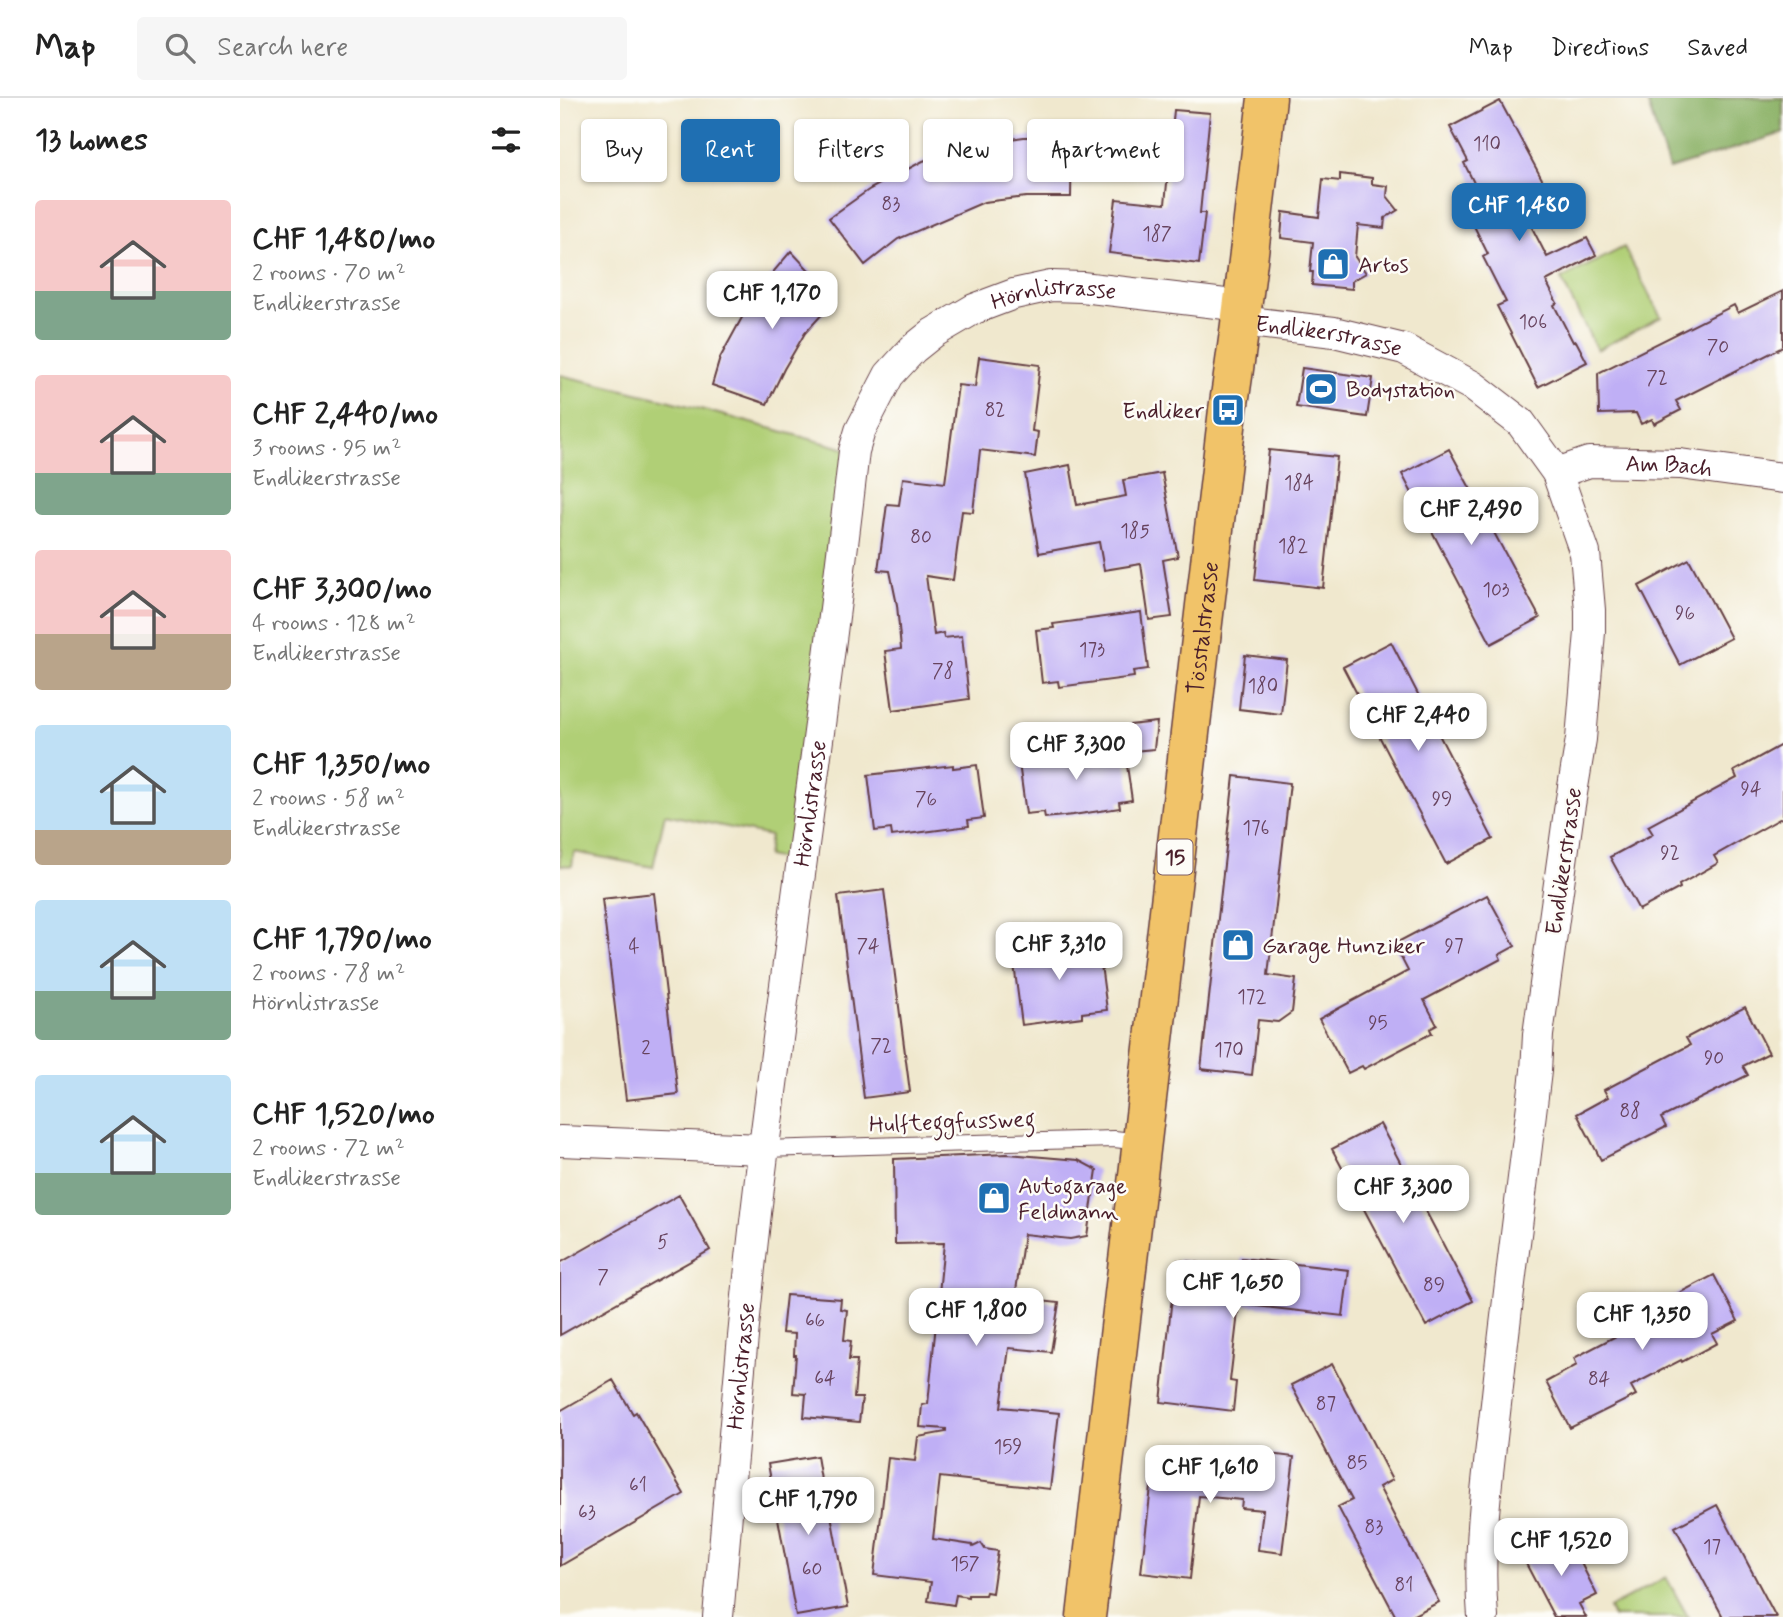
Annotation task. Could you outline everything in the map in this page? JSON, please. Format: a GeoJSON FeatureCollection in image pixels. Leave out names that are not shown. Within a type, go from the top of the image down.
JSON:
{"type":"FeatureCollection","features":[{"type":"Feature","properties":{"kind":"main road","name":"Tösstalstrasse"},"geometry":{"type":"LineString","coordinates":[[1086,1617],[1267,98]]}},
{"type":"Feature","properties":{"kind":"street","name":"Hörnlistrasse"},"geometry":{"type":"LineString","coordinates":[[718,1617],[737,1395],[763,1149],[836,611],[854,451],[860,431],[889,375],[913,349],[933,333],[974,309],[1014,294],[1051,286],[1082,287],[1242,314]]}},
{"type":"Feature","properties":{"kind":"street","name":"Endlikerstrasse"},"geometry":{"type":"LineString","coordinates":[[1242,314],[1404,349],[1474,386],[1521,423],[1557,472],[1585,553],[1590,632],[1581,739],[1538,1035],[1489,1469],[1480,1586],[1483,1617]]}},
{"type":"Feature","properties":{"kind":"street","name":"Am Bach"},"geometry":{"type":"LineString","coordinates":[[1557,472],[1589,462],[1680,464],[1783,478]]}},
{"type":"Feature","properties":{"kind":"street"},"geometry":{"type":"LineString","coordinates":[[560,1141],[763,1149]]}},
{"type":"Feature","properties":{"kind":"lane","name":"Hulfteggfussweg"},"geometry":{"type":"LineString","coordinates":[[763,1149],[1114,1139],[1142,1142]]}},
{"type":"Feature","properties":{"kind":"green space"},"geometry":{"type":"Polygon","coordinates":[[[1646,98],[1783,98],[1783,133],[1669,169],[1646,98]]]}},
{"type":"Feature","properties":{"kind":"green space"},"geometry":{"type":"Polygon","coordinates":[[[1624,247],[1661,317],[1597,350],[1561,279],[1624,247]]]}},
{"type":"Feature","properties":{"kind":"green space"},"geometry":{"type":"Polygon","coordinates":[[[560,375],[671,401],[854,451],[802,863],[767,856],[770,836],[665,814],[653,867],[574,852],[572,866],[560,865],[560,375]]]}},
{"type":"Feature","properties":{"kind":"green space"},"geometry":{"type":"Polygon","coordinates":[[[1666,1577],[1688,1617],[1613,1617],[1609,1608],[1666,1577]]]}},
{"type":"Feature","properties":{"kind":"building"},"geometry":{"type":"Polygon","coordinates":[[[1500,101],[1543,181],[1519,193],[1531,216],[1527,218],[1547,257],[1587,238],[1596,255],[1546,281],[1557,303],[1554,305],[1587,362],[1538,387],[1497,306],[1506,302],[1483,257],[1488,254],[1470,218],[1487,209],[1464,163],[1468,161],[1450,127],[1500,101]]]}},
{"type":"Feature","properties":{"kind":"building"},"geometry":{"type":"Polygon","coordinates":[[[1174,110],[1210,113],[1200,213],[1205,213],[1199,264],[1109,253],[1116,199],[1165,204],[1167,182],[1184,182],[1184,119],[1173,119],[1174,110]]]}},
{"type":"Feature","properties":{"kind":"building"},"geometry":{"type":"Polygon","coordinates":[[[1027,137],[1027,182],[1071,182],[1071,197],[1026,197],[984,202],[898,239],[865,265],[829,218],[883,182],[909,182],[909,168],[923,161],[923,182],[1013,182],[1013,139],[1027,137]]]}},
{"type":"Feature","properties":{"kind":"building"},"geometry":{"type":"Polygon","coordinates":[[[1340,174],[1372,178],[1372,184],[1388,186],[1387,196],[1398,210],[1385,218],[1384,228],[1358,225],[1355,257],[1366,273],[1352,281],[1352,289],[1312,285],[1313,272],[1310,272],[1313,242],[1281,238],[1283,212],[1319,217],[1323,179],[1340,181],[1340,174]]]}},
{"type":"Feature","properties":{"kind":"building"},"geometry":{"type":"Polygon","coordinates":[[[791,251],[836,299],[805,333],[767,404],[712,385],[720,358],[745,312],[791,251]]]}},
{"type":"Feature","properties":{"kind":"building"},"geometry":{"type":"Polygon","coordinates":[[[1783,291],[1783,347],[1676,401],[1681,410],[1654,424],[1652,419],[1641,424],[1636,413],[1599,414],[1598,373],[1734,305],[1738,313],[1783,291]]]}},
{"type":"Feature","properties":{"kind":"building"},"geometry":{"type":"Polygon","coordinates":[[[979,357],[1040,365],[1032,431],[1038,432],[1035,457],[980,450],[973,512],[962,511],[953,580],[926,576],[934,635],[943,633],[944,638],[962,636],[969,699],[893,710],[885,651],[901,649],[897,605],[890,571],[878,570],[887,504],[899,505],[903,478],[945,483],[958,385],[975,387],[979,357]]]}},
{"type":"Feature","properties":{"kind":"building"},"geometry":{"type":"Polygon","coordinates":[[[1302,368],[1373,378],[1367,417],[1296,407],[1302,368]]]}},
{"type":"Feature","properties":{"kind":"building"},"geometry":{"type":"Polygon","coordinates":[[[1449,449],[1540,618],[1491,644],[1402,474],[1449,449]]]}},
{"type":"Feature","properties":{"kind":"building"},"geometry":{"type":"Polygon","coordinates":[[[1269,450],[1337,457],[1323,588],[1255,580],[1269,450]]]}},
{"type":"Feature","properties":{"kind":"building"},"geometry":{"type":"Polygon","coordinates":[[[1070,465],[1077,505],[1126,496],[1123,480],[1162,473],[1178,557],[1163,560],[1172,617],[1149,620],[1141,564],[1104,570],[1099,542],[1039,553],[1025,474],[1070,465]]]}},
{"type":"Feature","properties":{"kind":"building"},"geometry":{"type":"Polygon","coordinates":[[[1689,559],[1731,638],[1680,665],[1639,586],[1689,559]]]}},
{"type":"Feature","properties":{"kind":"building"},"geometry":{"type":"Polygon","coordinates":[[[1141,612],[1148,669],[1133,671],[1134,677],[1059,687],[1058,681],[1042,683],[1036,630],[1054,628],[1053,624],[1141,612]]]}},
{"type":"Feature","properties":{"kind":"building"},"geometry":{"type":"Polygon","coordinates":[[[1391,642],[1493,839],[1446,864],[1343,667],[1391,642]]]}},
{"type":"Feature","properties":{"kind":"building"},"geometry":{"type":"Polygon","coordinates":[[[1245,655],[1287,660],[1281,714],[1239,709],[1245,655]]]}},
{"type":"Feature","properties":{"kind":"building"},"geometry":{"type":"Polygon","coordinates":[[[1157,722],[1154,749],[1133,751],[1130,725],[1157,722]]]}},
{"type":"Feature","properties":{"kind":"building"},"geometry":{"type":"Polygon","coordinates":[[[1783,744],[1783,817],[1714,856],[1718,863],[1639,910],[1610,857],[1653,834],[1648,826],[1737,778],[1734,771],[1783,744]]]}},
{"type":"Feature","properties":{"kind":"building"},"geometry":{"type":"Polygon","coordinates":[[[1124,745],[1132,800],[1119,802],[1120,808],[1073,815],[1045,818],[1044,812],[1026,814],[1019,763],[1043,760],[1043,755],[1124,745]]]}},
{"type":"Feature","properties":{"kind":"building"},"geometry":{"type":"Polygon","coordinates":[[[953,765],[953,768],[977,765],[984,818],[968,820],[969,826],[892,836],[891,829],[875,831],[868,775],[953,765]]]}},
{"type":"Feature","properties":{"kind":"building"},"geometry":{"type":"Polygon","coordinates":[[[1234,776],[1290,783],[1268,975],[1296,979],[1292,1012],[1278,1022],[1258,1020],[1252,1075],[1201,1069],[1234,776]]]}},
{"type":"Feature","properties":{"kind":"building"},"geometry":{"type":"Polygon","coordinates":[[[884,890],[910,1092],[864,1098],[838,896],[884,890]]]}},
{"type":"Feature","properties":{"kind":"building"},"geometry":{"type":"Polygon","coordinates":[[[654,893],[678,1094],[626,1100],[602,899],[654,893]]]}},
{"type":"Feature","properties":{"kind":"building"},"geometry":{"type":"Polygon","coordinates":[[[1487,895],[1515,946],[1499,955],[1501,959],[1424,1000],[1437,1025],[1430,1029],[1432,1033],[1364,1069],[1362,1066],[1348,1073],[1319,1019],[1408,971],[1394,944],[1487,895]]]}},
{"type":"Feature","properties":{"kind":"building"},"geometry":{"type":"Polygon","coordinates":[[[1072,942],[1073,945],[1098,942],[1107,1010],[1082,1013],[1082,1017],[1022,1025],[1012,949],[1072,942]]]}},
{"type":"Feature","properties":{"kind":"building"},"geometry":{"type":"Polygon","coordinates":[[[1745,1007],[1769,1053],[1743,1066],[1748,1075],[1661,1118],[1666,1127],[1601,1160],[1577,1114],[1608,1097],[1604,1090],[1690,1045],[1686,1038],[1745,1007]]]}},
{"type":"Feature","properties":{"kind":"building"},"geometry":{"type":"Polygon","coordinates":[[[1380,1124],[1473,1301],[1426,1326],[1332,1149],[1380,1124]]]}},
{"type":"Feature","properties":{"kind":"building"},"geometry":{"type":"Polygon","coordinates":[[[1007,1154],[1078,1160],[1097,1170],[1087,1236],[1070,1239],[1024,1234],[1015,1298],[1059,1303],[1051,1352],[1009,1348],[1001,1407],[1059,1413],[1050,1489],[940,1477],[933,1539],[973,1547],[981,1543],[985,1549],[998,1551],[992,1593],[968,1597],[956,1595],[954,1605],[928,1601],[931,1582],[874,1575],[888,1458],[915,1461],[918,1437],[946,1432],[946,1429],[920,1427],[922,1405],[928,1404],[944,1243],[895,1244],[894,1159],[1007,1154]]]}},
{"type":"Feature","properties":{"kind":"building"},"geometry":{"type":"Polygon","coordinates":[[[679,1195],[710,1250],[560,1335],[560,1263],[679,1195]]]}},
{"type":"Feature","properties":{"kind":"building"},"geometry":{"type":"Polygon","coordinates":[[[1242,1258],[1349,1270],[1343,1316],[1239,1304],[1230,1381],[1236,1382],[1233,1411],[1161,1402],[1178,1260],[1240,1268],[1242,1258]]]}},
{"type":"Feature","properties":{"kind":"building"},"geometry":{"type":"Polygon","coordinates":[[[1714,1275],[1738,1321],[1712,1334],[1717,1343],[1631,1386],[1636,1395],[1570,1428],[1546,1382],[1577,1365],[1574,1358],[1660,1313],[1656,1305],[1714,1275]]]}},
{"type":"Feature","properties":{"kind":"building"},"geometry":{"type":"Polygon","coordinates":[[[786,1295],[841,1299],[840,1309],[847,1310],[844,1340],[851,1341],[849,1360],[857,1360],[854,1398],[862,1398],[859,1422],[804,1417],[806,1394],[793,1393],[795,1334],[782,1333],[786,1295]]]}},
{"type":"Feature","properties":{"kind":"building"},"geometry":{"type":"Polygon","coordinates":[[[1332,1364],[1392,1480],[1379,1487],[1439,1602],[1410,1617],[1396,1617],[1338,1507],[1352,1500],[1291,1385],[1332,1364]]]}},
{"type":"Feature","properties":{"kind":"building"},"geometry":{"type":"Polygon","coordinates":[[[613,1380],[633,1414],[636,1412],[684,1494],[560,1566],[560,1411],[613,1380]]]}},
{"type":"Feature","properties":{"kind":"building"},"geometry":{"type":"Polygon","coordinates":[[[1155,1453],[1268,1466],[1270,1454],[1294,1457],[1282,1553],[1258,1550],[1263,1510],[1241,1508],[1242,1500],[1199,1496],[1190,1579],[1141,1573],[1155,1453]]]}},
{"type":"Feature","properties":{"kind":"building"},"geometry":{"type":"Polygon","coordinates":[[[817,1456],[827,1516],[831,1515],[848,1607],[796,1616],[768,1464],[817,1456]]]}},
{"type":"Feature","properties":{"kind":"building"},"geometry":{"type":"Polygon","coordinates":[[[1717,1505],[1776,1617],[1723,1617],[1675,1527],[1717,1505]]]}},
{"type":"Feature","properties":{"kind":"building"},"geometry":{"type":"Polygon","coordinates":[[[1567,1535],[1597,1595],[1579,1604],[1586,1617],[1554,1617],[1523,1558],[1567,1535]]]}},
{"type":"Feature","properties":{"kind":"place","name":"Artos"},"geometry":{"type":"Point","coordinates":[1333,264]}},
{"type":"Feature","properties":{"kind":"place","name":"Bodystation"},"geometry":{"type":"Point","coordinates":[1321,389]}},
{"type":"Feature","properties":{"kind":"place","name":"Endliker"},"geometry":{"type":"Point","coordinates":[1228,410]}},
{"type":"Feature","properties":{"kind":"place","name":"Garage Hunziker"},"geometry":{"type":"Point","coordinates":[1238,945]}},
{"type":"Feature","properties":{"kind":"place","name":"Autogarage Feldmann"},"geometry":{"type":"Point","coordinates":[994,1198]}}]}
